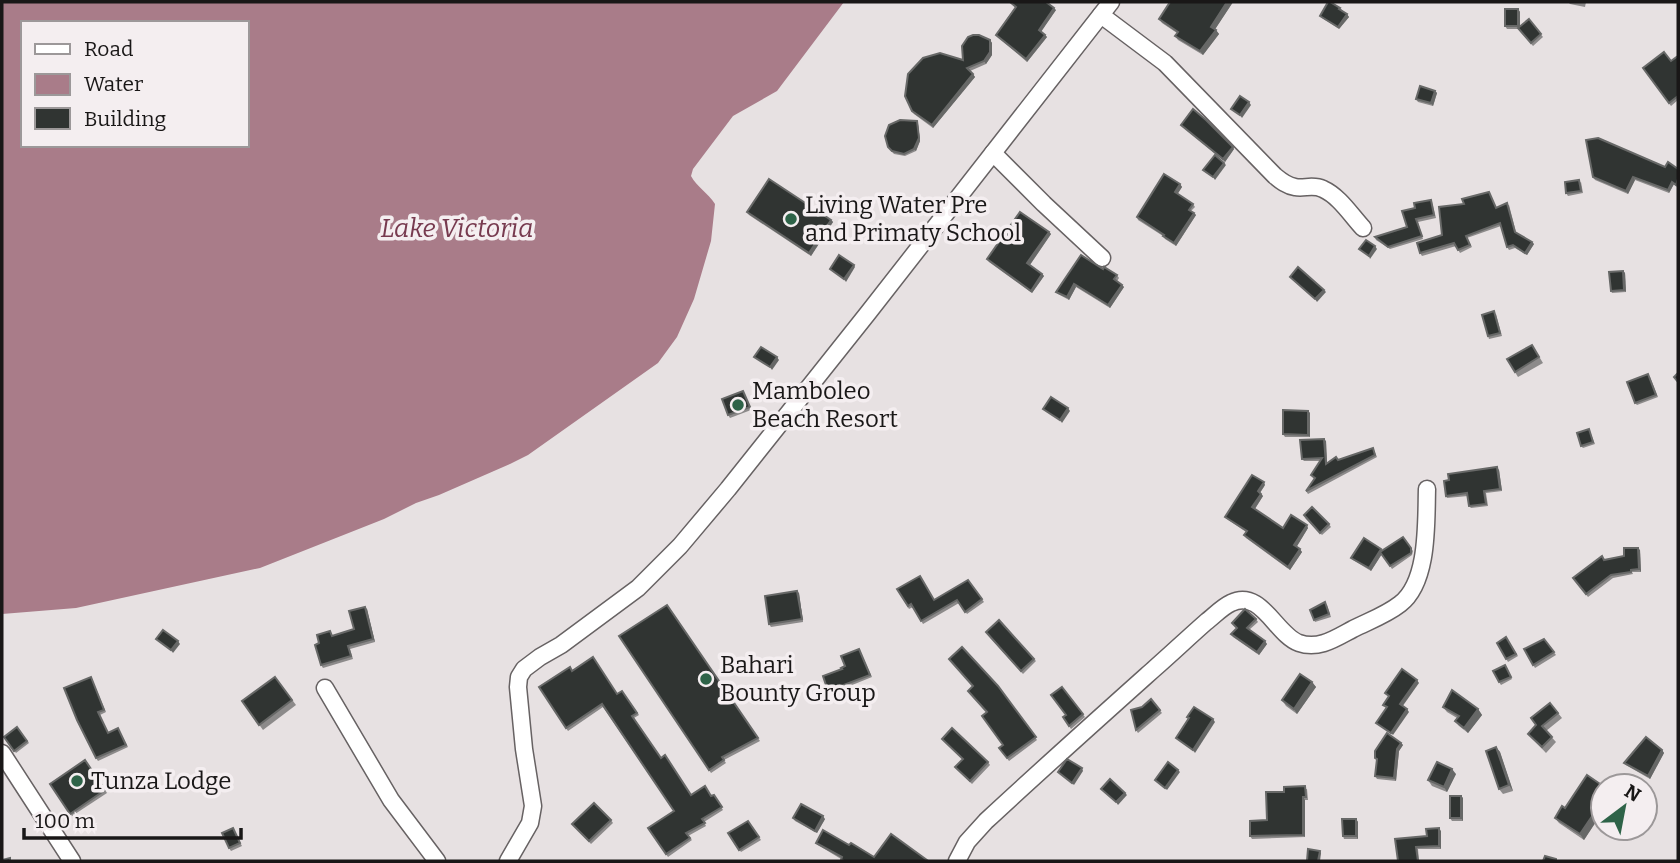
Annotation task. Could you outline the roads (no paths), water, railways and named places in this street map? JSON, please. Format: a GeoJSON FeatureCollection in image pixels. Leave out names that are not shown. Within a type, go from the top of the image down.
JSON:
{"type":"FeatureCollection","features":[{"type":"Feature","properties":{"kind":"street"},"geometry":{"type":"LineString","coordinates":[[508,861],[530,823],[533,806],[518,687],[519,677],[524,669],[638,588],[680,546],[728,489],[1106,8],[1165,63],[1283,183],[1296,187],[1321,188],[1335,196],[1363,228]]}},
{"type":"Feature","properties":{"kind":"street"},"geometry":{"type":"LineString","coordinates":[[993,153],[1102,258]]}},
{"type":"Feature","properties":{"kind":"street"},"geometry":{"type":"LineString","coordinates":[[957,861],[967,842],[986,821],[1195,631],[1233,602],[1242,600],[1253,603],[1268,613],[1282,632],[1296,642],[1312,646],[1328,642],[1401,604],[1415,584],[1422,561],[1427,489]]}},
{"type":"Feature","properties":{"kind":"street"},"geometry":{"type":"LineString","coordinates":[[325,688],[391,800],[437,861]]}},
{"type":"Feature","properties":{"kind":"street"},"geometry":{"type":"LineString","coordinates":[[2,753],[72,861]]}},
{"type":"Feature","properties":{"kind":"water","name":"Lake Victoria"},"geometry":{"type":"Polygon","coordinates":[[[2,2],[844,2],[777,91],[733,116],[693,169],[691,176],[715,204],[711,241],[694,299],[677,337],[658,363],[528,455],[384,519],[260,568],[76,608],[2,614],[2,2]]]}},
{"type":"Feature","properties":{"kind":"place","name":"Living Water Pre and Primaty School"},"geometry":{"type":"Point","coordinates":[791,219]}},
{"type":"Feature","properties":{"kind":"place","name":"Mamboleo Beach Resort"},"geometry":{"type":"Point","coordinates":[738,405]}},
{"type":"Feature","properties":{"kind":"place","name":"Bahari Bounty Group"},"geometry":{"type":"Point","coordinates":[706,679]}},
{"type":"Feature","properties":{"kind":"place","name":"Tunza Lodge"},"geometry":{"type":"Point","coordinates":[77,781]}}]}
